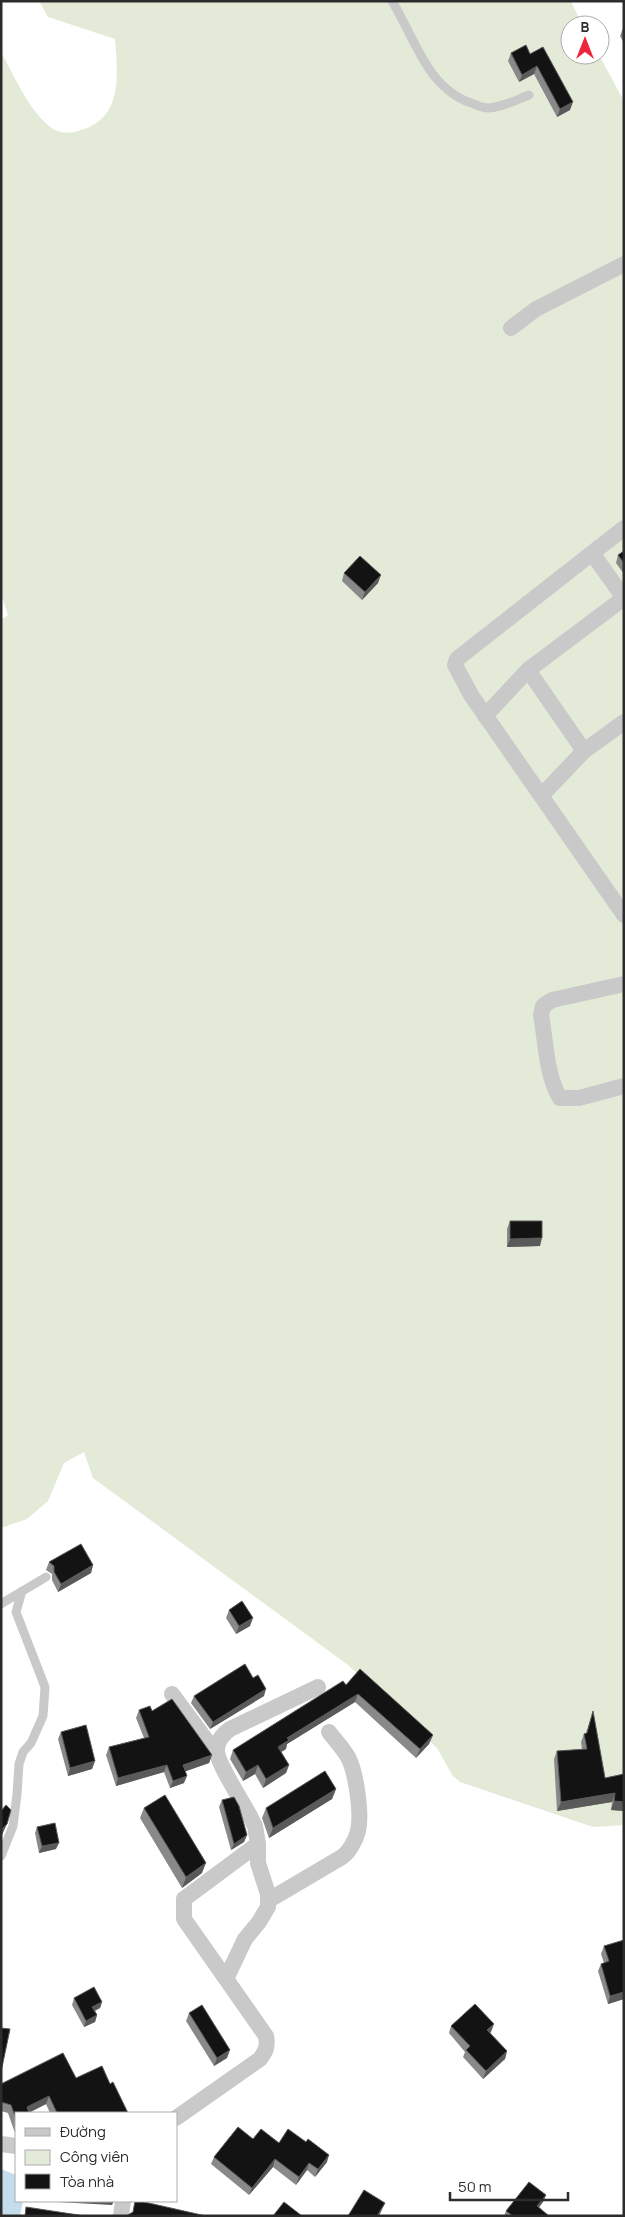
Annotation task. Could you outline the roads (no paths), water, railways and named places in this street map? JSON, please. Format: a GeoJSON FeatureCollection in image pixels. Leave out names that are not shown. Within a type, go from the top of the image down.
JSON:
{"type":"FeatureCollection","features":[{"type":"Feature","properties":{"kind":"street"},"geometry":{"type":"LineString","coordinates":[[511,328],[536,308],[624,264]]}},
{"type":"Feature","properties":{"kind":"street"},"geometry":{"type":"LineString","coordinates":[[624,528],[457,659],[455,665],[457,672],[485,716],[624,915]]}},
{"type":"Feature","properties":{"kind":"street"},"geometry":{"type":"LineString","coordinates":[[485,716],[528,670],[624,598],[592,553]]}},
{"type":"Feature","properties":{"kind":"street"},"geometry":{"type":"LineString","coordinates":[[528,670],[584,751]]}},
{"type":"Feature","properties":{"kind":"street"},"geometry":{"type":"LineString","coordinates":[[542,795],[584,751],[624,722]]}},
{"type":"Feature","properties":{"kind":"street"},"geometry":{"type":"LineString","coordinates":[[624,984],[552,1000],[543,1006],[541,1015],[550,1071],[555,1090],[560,1098],[578,1098],[624,1086]]}},
{"type":"Feature","properties":{"kind":"street"},"geometry":{"type":"LineString","coordinates":[[218,1756],[218,1742],[223,1734],[230,1729],[318,1687]]}},
{"type":"Feature","properties":{"kind":"street"},"geometry":{"type":"LineString","coordinates":[[172,1694],[218,1756],[255,1826],[258,1844],[258,1863],[269,1900],[268,1907],[260,1922],[244,1939],[226,1979]]}},
{"type":"Feature","properties":{"kind":"street"},"geometry":{"type":"LineString","coordinates":[[269,1900],[342,1858],[347,1853],[358,1831],[353,1771],[348,1757],[329,1732]]}},
{"type":"Feature","properties":{"kind":"street"},"geometry":{"type":"LineString","coordinates":[[178,2117],[260,2059],[265,2051],[266,2036],[184,1919],[184,1899],[258,1844]]}},
{"type":"Feature","properties":{"kind":"street"},"geometry":{"type":"LineString","coordinates":[[1,2144],[15,2146]]}},
{"type":"Feature","properties":{"kind":"street"},"geometry":{"type":"LineString","coordinates":[[121,2216],[123,2202]]}},
{"type":"Feature","properties":{"kind":"lane"},"geometry":{"type":"LineString","coordinates":[[392,1],[420,56],[436,80],[462,100],[487,108],[502,106],[529,95]]}},
{"type":"Feature","properties":{"kind":"lane"},"geometry":{"type":"LineString","coordinates":[[1,1604],[46,1577]]}},
{"type":"Feature","properties":{"kind":"lane"},"geometry":{"type":"LineString","coordinates":[[1,1856],[12,1826],[19,1764],[23,1752],[31,1742],[43,1716],[45,1687],[16,1612],[22,1591]]}},
{"type":"Feature","properties":{"kind":"water"},"geometry":{"type":"Polygon","coordinates":[[[1,2169],[15,2175],[15,2202],[23,2202],[20,2216],[1,2216],[1,2169]]]}}]}
